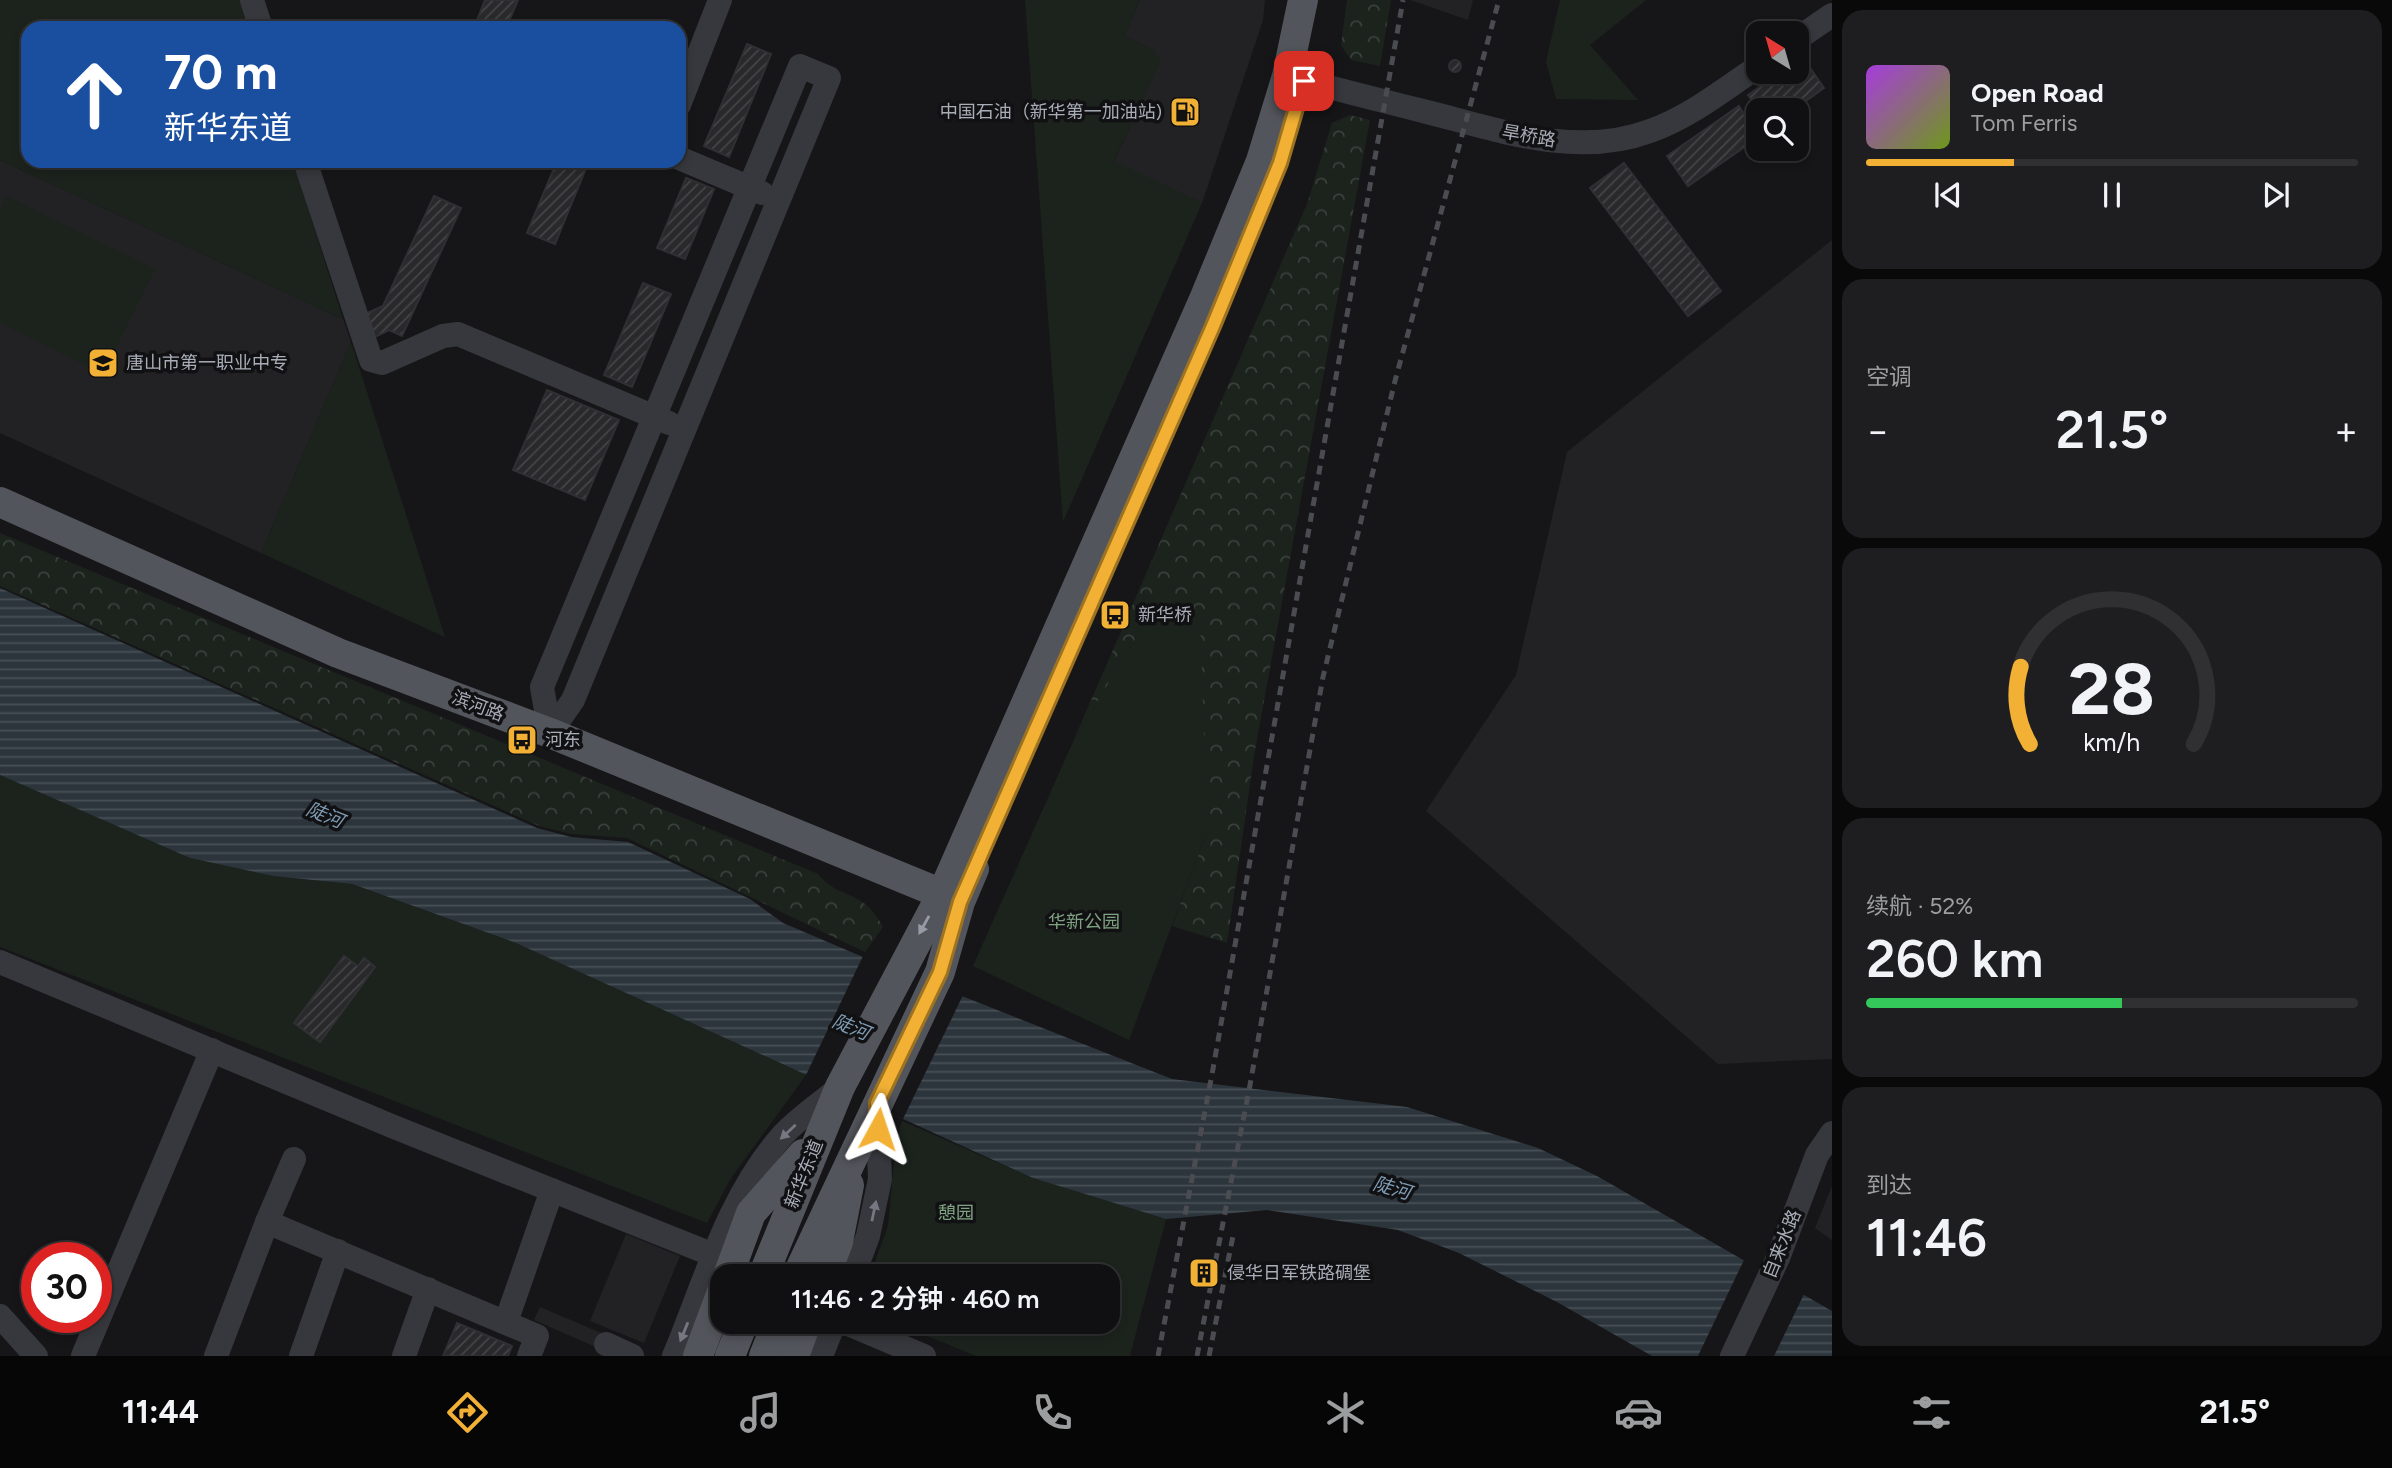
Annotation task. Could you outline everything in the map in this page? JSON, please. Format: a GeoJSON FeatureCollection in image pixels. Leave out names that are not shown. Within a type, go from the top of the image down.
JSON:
{"type":"FeatureCollection","features":[{"type":"Feature","properties":{"kind":"main road"},"geometry":{"type":"LineString","coordinates":[[1296,79],[1303,0]]}},
{"type":"Feature","properties":{"kind":"main road"},"geometry":{"type":"LineString","coordinates":[[840,1087],[906,957],[951,897],[1296,79],[1320,0]]}},
{"type":"Feature","properties":{"kind":"main road","name":"滨河路"},"geometry":{"type":"LineString","coordinates":[[0,502],[338,653],[550,733],[951,897]]}},
{"type":"Feature","properties":{"kind":"main road"},"geometry":{"type":"LineString","coordinates":[[877,1103],[940,972],[951,897]]}},
{"type":"Feature","properties":{"kind":"main road","name":"新华东道"},"geometry":{"type":"LineString","coordinates":[[768,1264],[840,1087]]}},
{"type":"Feature","properties":{"kind":"main road","name":"新华东道"},"geometry":{"type":"LineString","coordinates":[[802,1264],[877,1103]]}},
{"type":"Feature","properties":{"kind":"main road"},"geometry":{"type":"LineString","coordinates":[[723,1264],[751,1213],[820,1136]]}},
{"type":"Feature","properties":{"kind":"main road"},"geometry":{"type":"LineString","coordinates":[[830,1264],[838,1242],[856,1147]]}},
{"type":"Feature","properties":{"kind":"main road"},"geometry":{"type":"LineString","coordinates":[[698,1356],[710,1324]]}},
{"type":"Feature","properties":{"kind":"main road"},"geometry":{"type":"LineString","coordinates":[[730,1356],[739,1334]]}},
{"type":"Feature","properties":{"kind":"main road"},"geometry":{"type":"LineString","coordinates":[[764,1356],[773,1334]]}},
{"type":"Feature","properties":{"kind":"main road"},"geometry":{"type":"LineString","coordinates":[[803,1354],[805,1334]]}},
{"type":"Feature","properties":{"kind":"street"},"geometry":{"type":"LineString","coordinates":[[251,0],[258,21]]}},
{"type":"Feature","properties":{"kind":"street"},"geometry":{"type":"LineString","coordinates":[[686,86],[720,0]]}},
{"type":"Feature","properties":{"kind":"street"},"geometry":{"type":"LineString","coordinates":[[1810,30],[1832,15]]}},
{"type":"Feature","properties":{"kind":"street"},"geometry":{"type":"LineString","coordinates":[[800,66],[829,78],[573,700],[550,733],[541,687],[800,66]]}},
{"type":"Feature","properties":{"kind":"street","name":"旱桥路"},"geometry":{"type":"LineString","coordinates":[[1296,79],[1527,138],[1604,141],[1649,132],[1698,108],[1746,75]]}},
{"type":"Feature","properties":{"kind":"street"},"geometry":{"type":"LineString","coordinates":[[686,162],[779,199]]}},
{"type":"Feature","properties":{"kind":"street"},"geometry":{"type":"LineString","coordinates":[[307,168],[371,360],[382,363],[443,335],[458,334],[684,429]]}},
{"type":"Feature","properties":{"kind":"street"},"geometry":{"type":"LineString","coordinates":[[0,962],[552,1190],[718,1264]]}},
{"type":"Feature","properties":{"kind":"street"},"geometry":{"type":"LineString","coordinates":[[83,1356],[212,1050]]}},
{"type":"Feature","properties":{"kind":"street"},"geometry":{"type":"LineString","coordinates":[[722,1264],[731,1214],[750,1179],[783,1135],[840,1087]]}},
{"type":"Feature","properties":{"kind":"street"},"geometry":{"type":"LineString","coordinates":[[858,1264],[868,1237],[880,1179],[877,1103]]}},
{"type":"Feature","properties":{"kind":"street","name":"自来水路"},"geometry":{"type":"LineString","coordinates":[[1732,1356],[1778,1258],[1816,1155],[1832,1133]]}},
{"type":"Feature","properties":{"kind":"street"},"geometry":{"type":"LineString","coordinates":[[216,1356],[294,1158]]}},
{"type":"Feature","properties":{"kind":"street"},"geometry":{"type":"LineString","coordinates":[[506,1322],[552,1190]]}},
{"type":"Feature","properties":{"kind":"street"},"geometry":{"type":"LineString","coordinates":[[267,1222],[537,1336],[528,1356]]}},
{"type":"Feature","properties":{"kind":"street"},"geometry":{"type":"LineString","coordinates":[[301,1356],[338,1251]]}},
{"type":"Feature","properties":{"kind":"street"},"geometry":{"type":"LineString","coordinates":[[674,1356],[710,1288]]}},
{"type":"Feature","properties":{"kind":"street"},"geometry":{"type":"LineString","coordinates":[[404,1356],[428,1289]]}},
{"type":"Feature","properties":{"kind":"street"},"geometry":{"type":"LineString","coordinates":[[0,1317],[36,1356]]}},
{"type":"Feature","properties":{"kind":"street"},"geometry":{"type":"LineString","coordinates":[[803,1354],[824,1334]]}},
{"type":"Feature","properties":{"kind":"street"},"geometry":{"type":"LineString","coordinates":[[870,1334],[924,1356]]}},
{"type":"Feature","properties":{"kind":"shaded area","name":"中国石油（新华第一加油站)"},"geometry":{"type":"Polygon","coordinates":[[[1140,0],[1265,0],[1263,20],[1202,203],[1114,162],[1160,62],[1153,50],[1124,36],[1140,0]]]}},
{"type":"Feature","properties":{"kind":"shaded area"},"geometry":{"type":"Polygon","coordinates":[[[1410,0],[1473,0],[1468,20],[1410,0]]]}},
{"type":"Feature","properties":{"kind":"shaded area","name":"唐山市第一职业中专"},"geometry":{"type":"Polygon","coordinates":[[[0,160],[343,319],[351,342],[261,553],[0,433],[0,160]]]}},
{"type":"Feature","properties":{"kind":"shaded area"},"geometry":{"type":"Polygon","coordinates":[[[1832,240],[1832,1059],[1718,1064],[1426,811],[1516,675],[1567,452],[1832,240]]]}},
{"type":"Feature","properties":{"kind":"shaded area"},"geometry":{"type":"Polygon","coordinates":[[[1832,1186],[1832,1240],[1815,1228],[1832,1186]]]}},
{"type":"Feature","properties":{"kind":"shaded area"},"geometry":{"type":"Polygon","coordinates":[[[626,1234],[680,1256],[644,1343],[590,1321],[626,1234]]]}},
{"type":"Feature","properties":{"kind":"shaded area"},"geometry":{"type":"Polygon","coordinates":[[[540,1307],[606,1335],[600,1349],[534,1320],[540,1307]]]}},
{"type":"Feature","properties":{"kind":"green space"},"geometry":{"type":"Polygon","coordinates":[[[0,0],[241,0],[248,21],[21,21],[21,168],[295,168],[343,319],[0,160],[0,0]]]}},
{"type":"Feature","properties":{"kind":"green space"},"geometry":{"type":"Polygon","coordinates":[[[1025,0],[1140,0],[1124,36],[1153,50],[1161,61],[1114,161],[1202,203],[1063,522],[1025,0]]]}},
{"type":"Feature","properties":{"kind":"green space"},"geometry":{"type":"Polygon","coordinates":[[[1347,0],[1391,0],[1380,66],[1351,60],[1341,45],[1347,0]]]}},
{"type":"Feature","properties":{"kind":"green space"},"geometry":{"type":"Polygon","coordinates":[[[1560,0],[1646,0],[1590,45],[1638,100],[1556,99],[1546,62],[1560,0]]]}},
{"type":"Feature","properties":{"kind":"green space"},"geometry":{"type":"Polygon","coordinates":[[[1350,115],[1370,120],[1255,750],[1227,943],[1172,926],[1207,831],[1158,602],[1072,744],[1307,204],[1332,123],[1350,115]]]}},
{"type":"Feature","properties":{"kind":"green space"},"geometry":{"type":"Polygon","coordinates":[[[6,196],[155,269],[103,374],[0,323],[0,209],[6,196]]]}},
{"type":"Feature","properties":{"kind":"green space"},"geometry":{"type":"Polygon","coordinates":[[[351,342],[445,637],[261,553],[351,342]]]}},
{"type":"Feature","properties":{"kind":"green space"},"geometry":{"type":"Polygon","coordinates":[[[0,533],[818,874],[827,883],[867,906],[883,927],[865,952],[627,838],[571,834],[539,826],[0,586],[0,533]]]}},
{"type":"Feature","properties":{"kind":"green space","name":"华新公园"},"geometry":{"type":"Polygon","coordinates":[[[1158,601],[1200,615],[1207,831],[1129,1040],[973,966],[1072,744],[1158,601]]]}},
{"type":"Feature","properties":{"kind":"green space"},"geometry":{"type":"Polygon","coordinates":[[[0,775],[190,858],[273,876],[351,884],[516,943],[806,1075],[731,1178],[707,1223],[0,947],[0,775]]]}},
{"type":"Feature","properties":{"kind":"green space","name":"憩园"},"geometry":{"type":"Polygon","coordinates":[[[902,1121],[1033,1178],[1166,1219],[1130,1356],[976,1356],[923,1334],[1120,1334],[1120,1264],[874,1264],[888,1226],[896,1140],[902,1121]]]}},
{"type":"Feature","properties":{"kind":"water","name":"陡河"},"geometry":{"type":"Polygon","coordinates":[[[0,588],[537,828],[571,837],[628,842],[750,899],[783,923],[1172,1079],[1407,1107],[1538,1148],[1597,1176],[1832,1311],[1832,1356],[1652,1356],[1557,1302],[1459,1253],[1398,1230],[1267,1210],[1166,1219],[1033,1178],[516,943],[352,884],[273,876],[190,858],[0,775],[0,588]]]}},
{"type":"Feature","properties":{"kind":"pier"},"geometry":{"type":"Polygon","coordinates":[[[864,954],[964,993],[902,1121],[806,1075],[864,954]]]}},
{"type":"Feature","properties":{"kind":"pier"},"geometry":{"type":"Polygon","coordinates":[[[1745,1258],[1805,1292],[1774,1356],[1698,1356],[1745,1258]]]}},
{"type":"Feature","properties":{"kind":"building"},"geometry":{"type":"Polygon","coordinates":[[[485,0],[518,0],[509,21],[477,21],[485,0]]]}},
{"type":"Feature","properties":{"kind":"building"},"geometry":{"type":"Polygon","coordinates":[[[747,44],[771,54],[729,157],[704,146],[747,44]]]}},
{"type":"Feature","properties":{"kind":"building"},"geometry":{"type":"Polygon","coordinates":[[[1450,61],[1460,61],[1460,71],[1450,71],[1450,61]]]}},
{"type":"Feature","properties":{"kind":"building"},"geometry":{"type":"Polygon","coordinates":[[[1810,68],[1824,88],[1809,99],[1750,98],[1748,95],[1764,84],[1810,84],[1810,68]]]}},
{"type":"Feature","properties":{"kind":"building"},"geometry":{"type":"Polygon","coordinates":[[[1739,106],[1746,117],[1746,146],[1688,186],[1667,156],[1739,106]]]}},
{"type":"Feature","properties":{"kind":"building"},"geometry":{"type":"Polygon","coordinates":[[[1624,163],[1721,291],[1688,316],[1590,188],[1624,163]]]}},
{"type":"Feature","properties":{"kind":"building"},"geometry":{"type":"Polygon","coordinates":[[[554,168],[586,168],[555,244],[527,233],[554,168]]]}},
{"type":"Feature","properties":{"kind":"building"},"geometry":{"type":"Polygon","coordinates":[[[686,178],[714,189],[685,259],[657,248],[686,178]]]}},
{"type":"Feature","properties":{"kind":"building"},"geometry":{"type":"Polygon","coordinates":[[[434,196],[461,208],[402,336],[389,330],[375,337],[365,314],[383,306],[434,196]]]}},
{"type":"Feature","properties":{"kind":"building"},"geometry":{"type":"Polygon","coordinates":[[[643,283],[671,294],[632,387],[604,375],[643,283]]]}},
{"type":"Feature","properties":{"kind":"building"},"geometry":{"type":"Polygon","coordinates":[[[547,390],[619,420],[585,500],[513,470],[547,390]]]}},
{"type":"Feature","properties":{"kind":"building"},"geometry":{"type":"Polygon","coordinates":[[[344,956],[358,966],[364,958],[375,967],[320,1042],[294,1023],[344,956]]]}},
{"type":"Feature","properties":{"kind":"building","name":"侵华日军铁路碉堡"},"geometry":{"type":"Polygon","coordinates":[[[1199,1269],[1209,1269],[1209,1279],[1199,1279],[1199,1269]]]}},
{"type":"Feature","properties":{"kind":"building"},"geometry":{"type":"Polygon","coordinates":[[[457,1323],[512,1346],[508,1356],[443,1356],[457,1323]]]}},
{"type":"Feature","properties":{"kind":"railway"},"geometry":{"type":"LineString","coordinates":[[1158,1356],[1213,1069],[1403,0]]}},
{"type":"Feature","properties":{"kind":"railway"},"geometry":{"type":"LineString","coordinates":[[1197,1356],[1250,1085],[1323,677],[1395,381],[1499,0]]}},
{"type":"Feature","properties":{"kind":"railway"},"geometry":{"type":"LineString","coordinates":[[1209,1356],[1233,1236]]}},
{"type":"Feature","properties":{"kind":"place","name":"中国石油（新华第一加油站)"},"geometry":{"type":"Point","coordinates":[1185,112]}},
{"type":"Feature","properties":{"kind":"place","name":"唐山市第一职业中专"},"geometry":{"type":"Point","coordinates":[103,363]}},
{"type":"Feature","properties":{"kind":"place","name":"新华桥"},"geometry":{"type":"Point","coordinates":[1115,615]}},
{"type":"Feature","properties":{"kind":"place","name":"河东"},"geometry":{"type":"Point","coordinates":[522,740]}},
{"type":"Feature","properties":{"kind":"place","name":"侵华日军铁路碉堡"},"geometry":{"type":"Point","coordinates":[1204,1273]}},
{"type":"Feature","properties":{"kind":"route"},"geometry":{"type":"LineString","coordinates":[[878,1129],[877,1103],[940,972],[960,902],[1213,326],[1280,163],[1304,81]]}}]}
